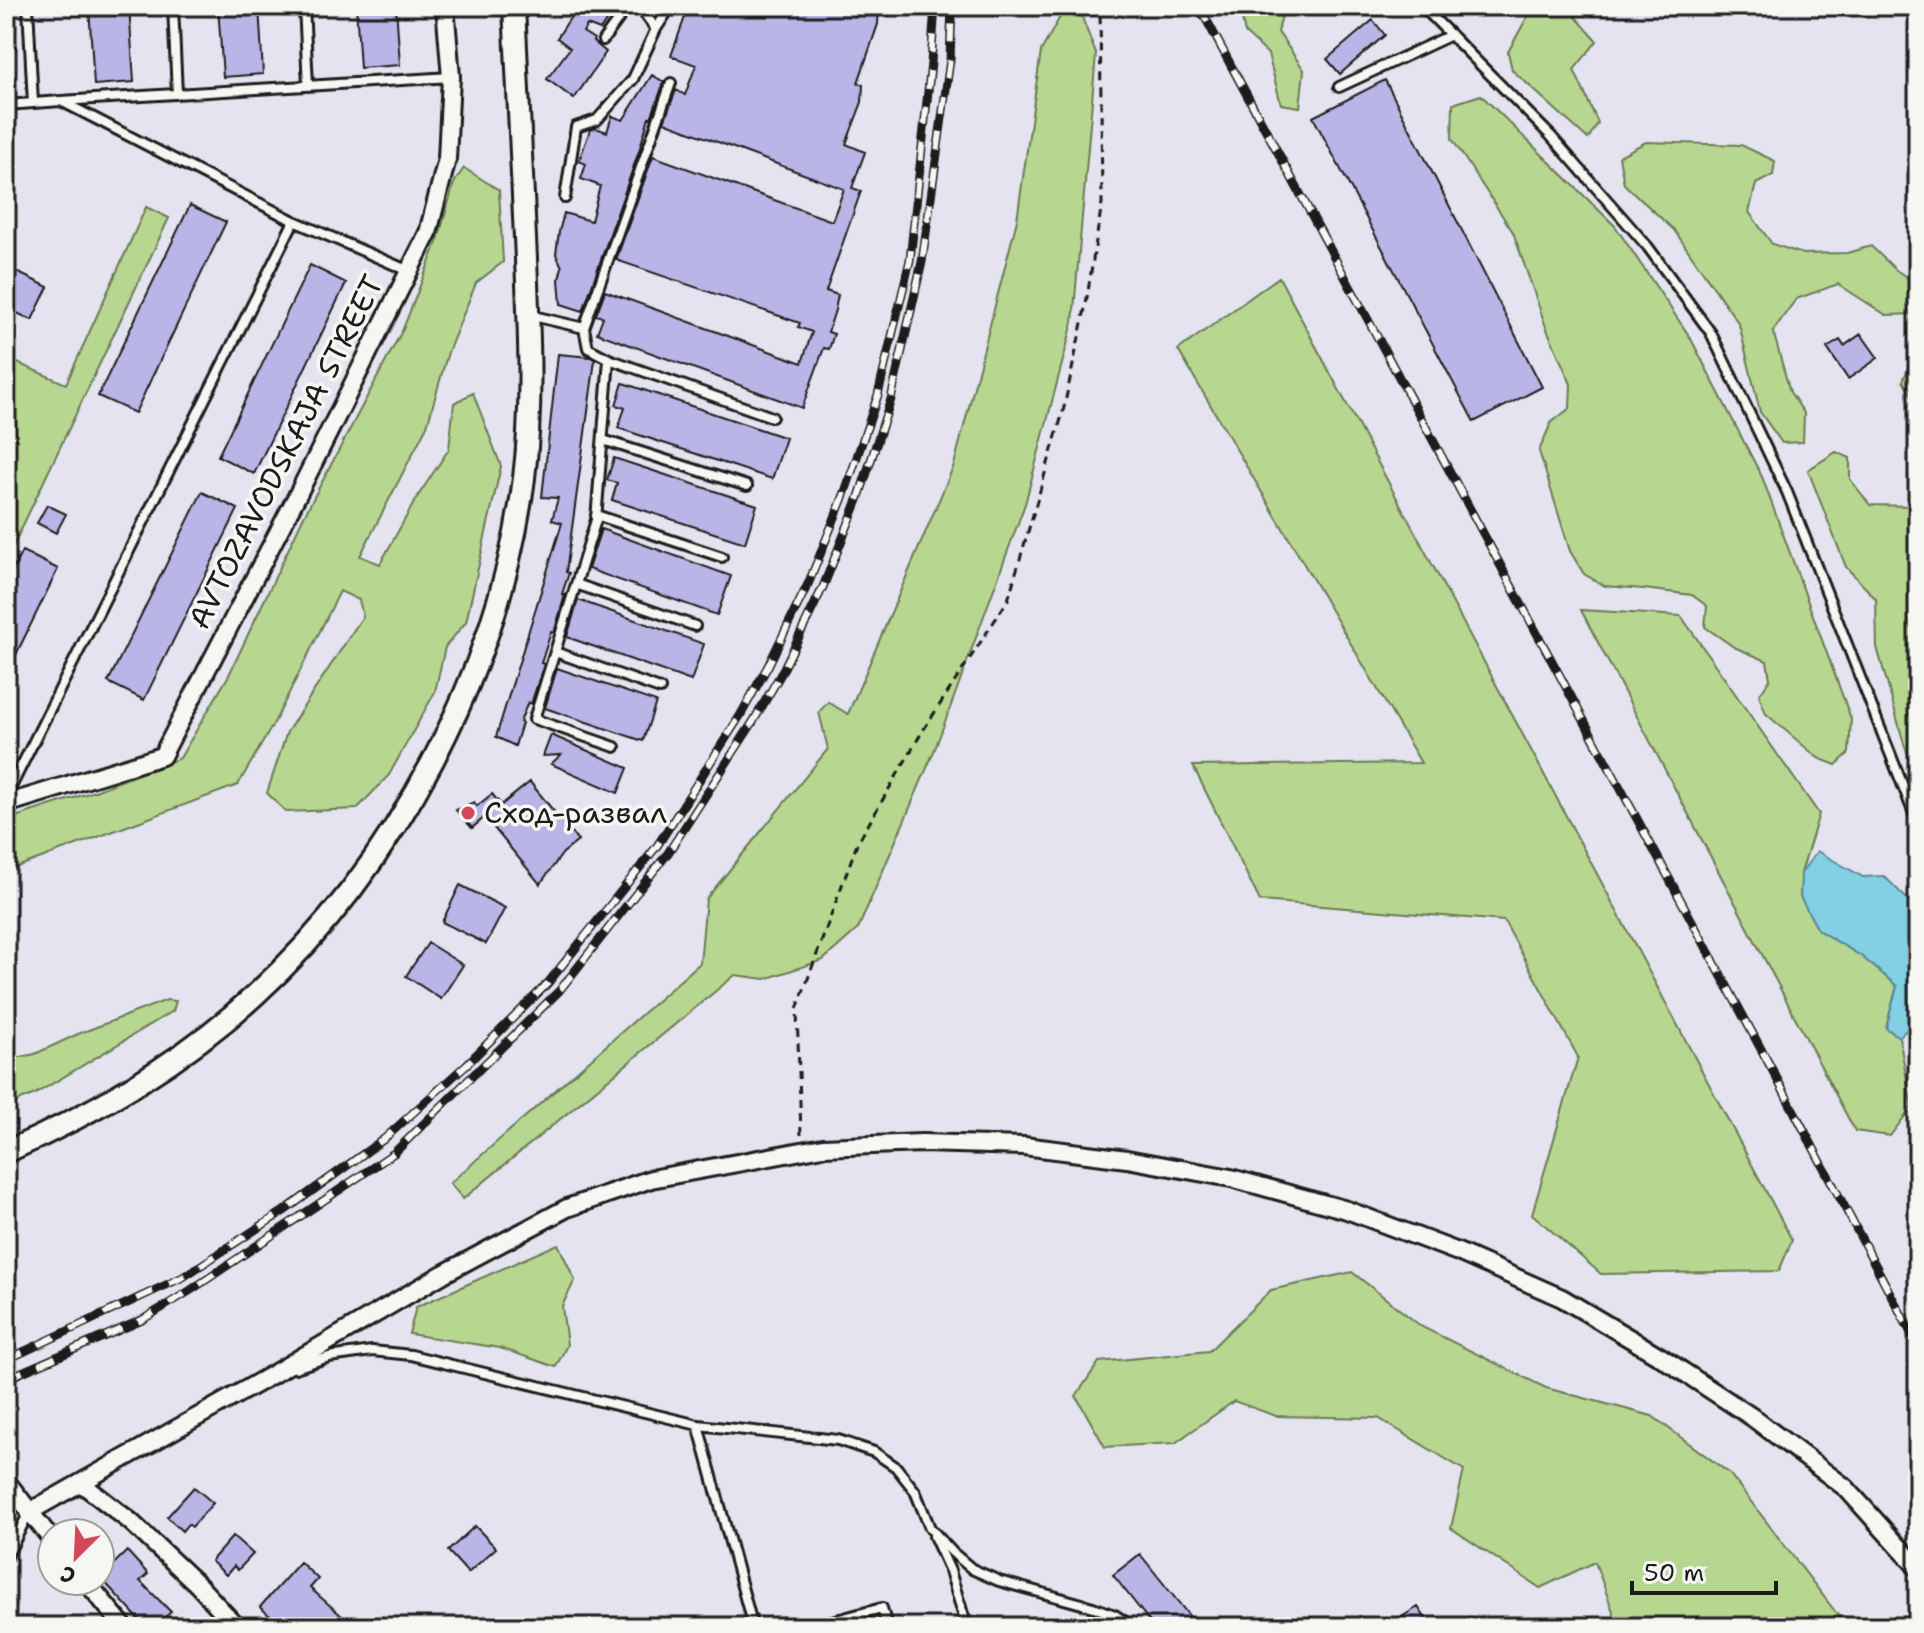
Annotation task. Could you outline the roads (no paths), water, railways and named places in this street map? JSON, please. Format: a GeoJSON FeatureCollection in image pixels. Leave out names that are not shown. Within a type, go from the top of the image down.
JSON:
{"type":"FeatureCollection","features":[{"type":"Feature","properties":{"kind":"street","name":"AVTOZAVODSKAJA STREET"},"geometry":{"type":"LineString","coordinates":[[6,804],[162,756],[297,496],[428,233],[447,159],[451,77],[445,6]]}},
{"type":"Feature","properties":{"kind":"street"},"geometry":{"type":"LineString","coordinates":[[6,1152],[59,1129],[129,1089],[193,1045],[254,997],[312,938],[359,880],[410,801],[446,734],[476,667],[498,604],[515,540],[525,475],[529,392],[528,314],[514,6]]}},
{"type":"Feature","properties":{"kind":"street"},"geometry":{"type":"LineString","coordinates":[[29,1512],[443,1274],[567,1208],[651,1179],[823,1147],[922,1143],[1024,1146],[1127,1159],[1231,1178],[1347,1210],[1458,1252],[1562,1298],[1661,1357],[1752,1417],[1846,1488],[1918,1568]]}},
{"type":"Feature","properties":{"kind":"street"},"geometry":{"type":"LineString","coordinates":[[6,1481],[36,1521]]}},
{"type":"Feature","properties":{"kind":"street"},"geometry":{"type":"LineString","coordinates":[[81,1483],[131,1522],[237,1627]]}},
{"type":"Feature","properties":{"kind":"street"},"geometry":{"type":"LineString","coordinates":[[99,1597],[124,1627]]}},
{"type":"Feature","properties":{"kind":"lane"},"geometry":{"type":"LineString","coordinates":[[28,6],[33,103]]}},
{"type":"Feature","properties":{"kind":"lane"},"geometry":{"type":"LineString","coordinates":[[173,6],[177,94]]}},
{"type":"Feature","properties":{"kind":"lane"},"geometry":{"type":"LineString","coordinates":[[304,6],[308,85]]}},
{"type":"Feature","properties":{"kind":"lane"},"geometry":{"type":"LineString","coordinates":[[603,40],[628,6]]}},
{"type":"Feature","properties":{"kind":"lane"},"geometry":{"type":"LineString","coordinates":[[639,6],[656,29]]}},
{"type":"Feature","properties":{"kind":"lane"},"geometry":{"type":"LineString","coordinates":[[565,198],[576,127],[597,120],[633,79],[656,29],[671,6]]}},
{"type":"Feature","properties":{"kind":"lane"},"geometry":{"type":"LineString","coordinates":[[1422,6],[1550,135],[1648,247],[1711,333],[1787,492],[1918,824]]}},
{"type":"Feature","properties":{"kind":"lane"},"geometry":{"type":"LineString","coordinates":[[1339,87],[1451,35]]}},
{"type":"Feature","properties":{"kind":"lane"},"geometry":{"type":"LineString","coordinates":[[6,105],[451,77]]}},
{"type":"Feature","properties":{"kind":"lane"},"geometry":{"type":"LineString","coordinates":[[671,83],[584,328],[588,348],[609,359],[772,417]]}},
{"type":"Feature","properties":{"kind":"lane"},"geometry":{"type":"LineString","coordinates":[[61,101],[294,221],[409,271]]}},
{"type":"Feature","properties":{"kind":"lane"},"geometry":{"type":"LineString","coordinates":[[6,797],[294,221]]}},
{"type":"Feature","properties":{"kind":"lane"},"geometry":{"type":"LineString","coordinates":[[528,314],[584,328]]}},
{"type":"Feature","properties":{"kind":"lane"},"geometry":{"type":"LineString","coordinates":[[609,359],[596,515],[534,719],[615,747]]}},
{"type":"Feature","properties":{"kind":"lane"},"geometry":{"type":"LineString","coordinates":[[603,440],[747,486]]}},
{"type":"Feature","properties":{"kind":"lane"},"geometry":{"type":"LineString","coordinates":[[596,515],[722,557]]}},
{"type":"Feature","properties":{"kind":"lane"},"geometry":{"type":"LineString","coordinates":[[576,584],[695,626]]}},
{"type":"Feature","properties":{"kind":"lane"},"geometry":{"type":"LineString","coordinates":[[555,652],[660,689]]}},
{"type":"Feature","properties":{"kind":"lane"},"geometry":{"type":"LineString","coordinates":[[268,1377],[329,1357],[372,1351],[411,1355],[698,1425],[838,1440],[874,1452],[896,1467],[915,1491],[950,1571],[967,1627]]}},
{"type":"Feature","properties":{"kind":"lane"},"geometry":{"type":"LineString","coordinates":[[698,1425],[753,1627]]}},
{"type":"Feature","properties":{"kind":"lane"},"geometry":{"type":"LineString","coordinates":[[6,1558],[29,1512]]}},
{"type":"Feature","properties":{"kind":"lane"},"geometry":{"type":"LineString","coordinates":[[930,1528],[972,1569],[999,1581],[1093,1607],[1115,1615],[1133,1627]]}},
{"type":"Feature","properties":{"kind":"lane"},"geometry":{"type":"LineString","coordinates":[[809,1627],[882,1608],[887,1627]]}},
{"type":"Feature","properties":{"kind":"water"},"geometry":{"type":"Polygon","coordinates":[[[1817,851],[1863,877],[1884,876],[1918,910],[1918,1019],[1899,1037],[1886,1028],[1897,986],[1861,956],[1818,930],[1800,897],[1801,873],[1817,851]]]}},
{"type":"Feature","properties":{"kind":"railway"},"geometry":{"type":"LineString","coordinates":[[6,1360],[183,1277],[284,1211],[384,1139],[467,1064],[548,983],[657,846],[740,716],[768,666],[809,582],[844,495],[878,395],[910,260],[935,6]]}},
{"type":"Feature","properties":{"kind":"railway"},"geometry":{"type":"LineString","coordinates":[[6,1379],[142,1320],[394,1153],[559,991],[668,853],[782,672],[823,587],[858,500],[891,399],[922,262],[950,60],[952,6]]}},
{"type":"Feature","properties":{"kind":"railway"},"geometry":{"type":"LineString","coordinates":[[1199,6],[1918,1346]]}},
{"type":"Feature","properties":{"kind":"place","name":"Сход-развал"},"geometry":{"type":"Point","coordinates":[468,813]}}]}
